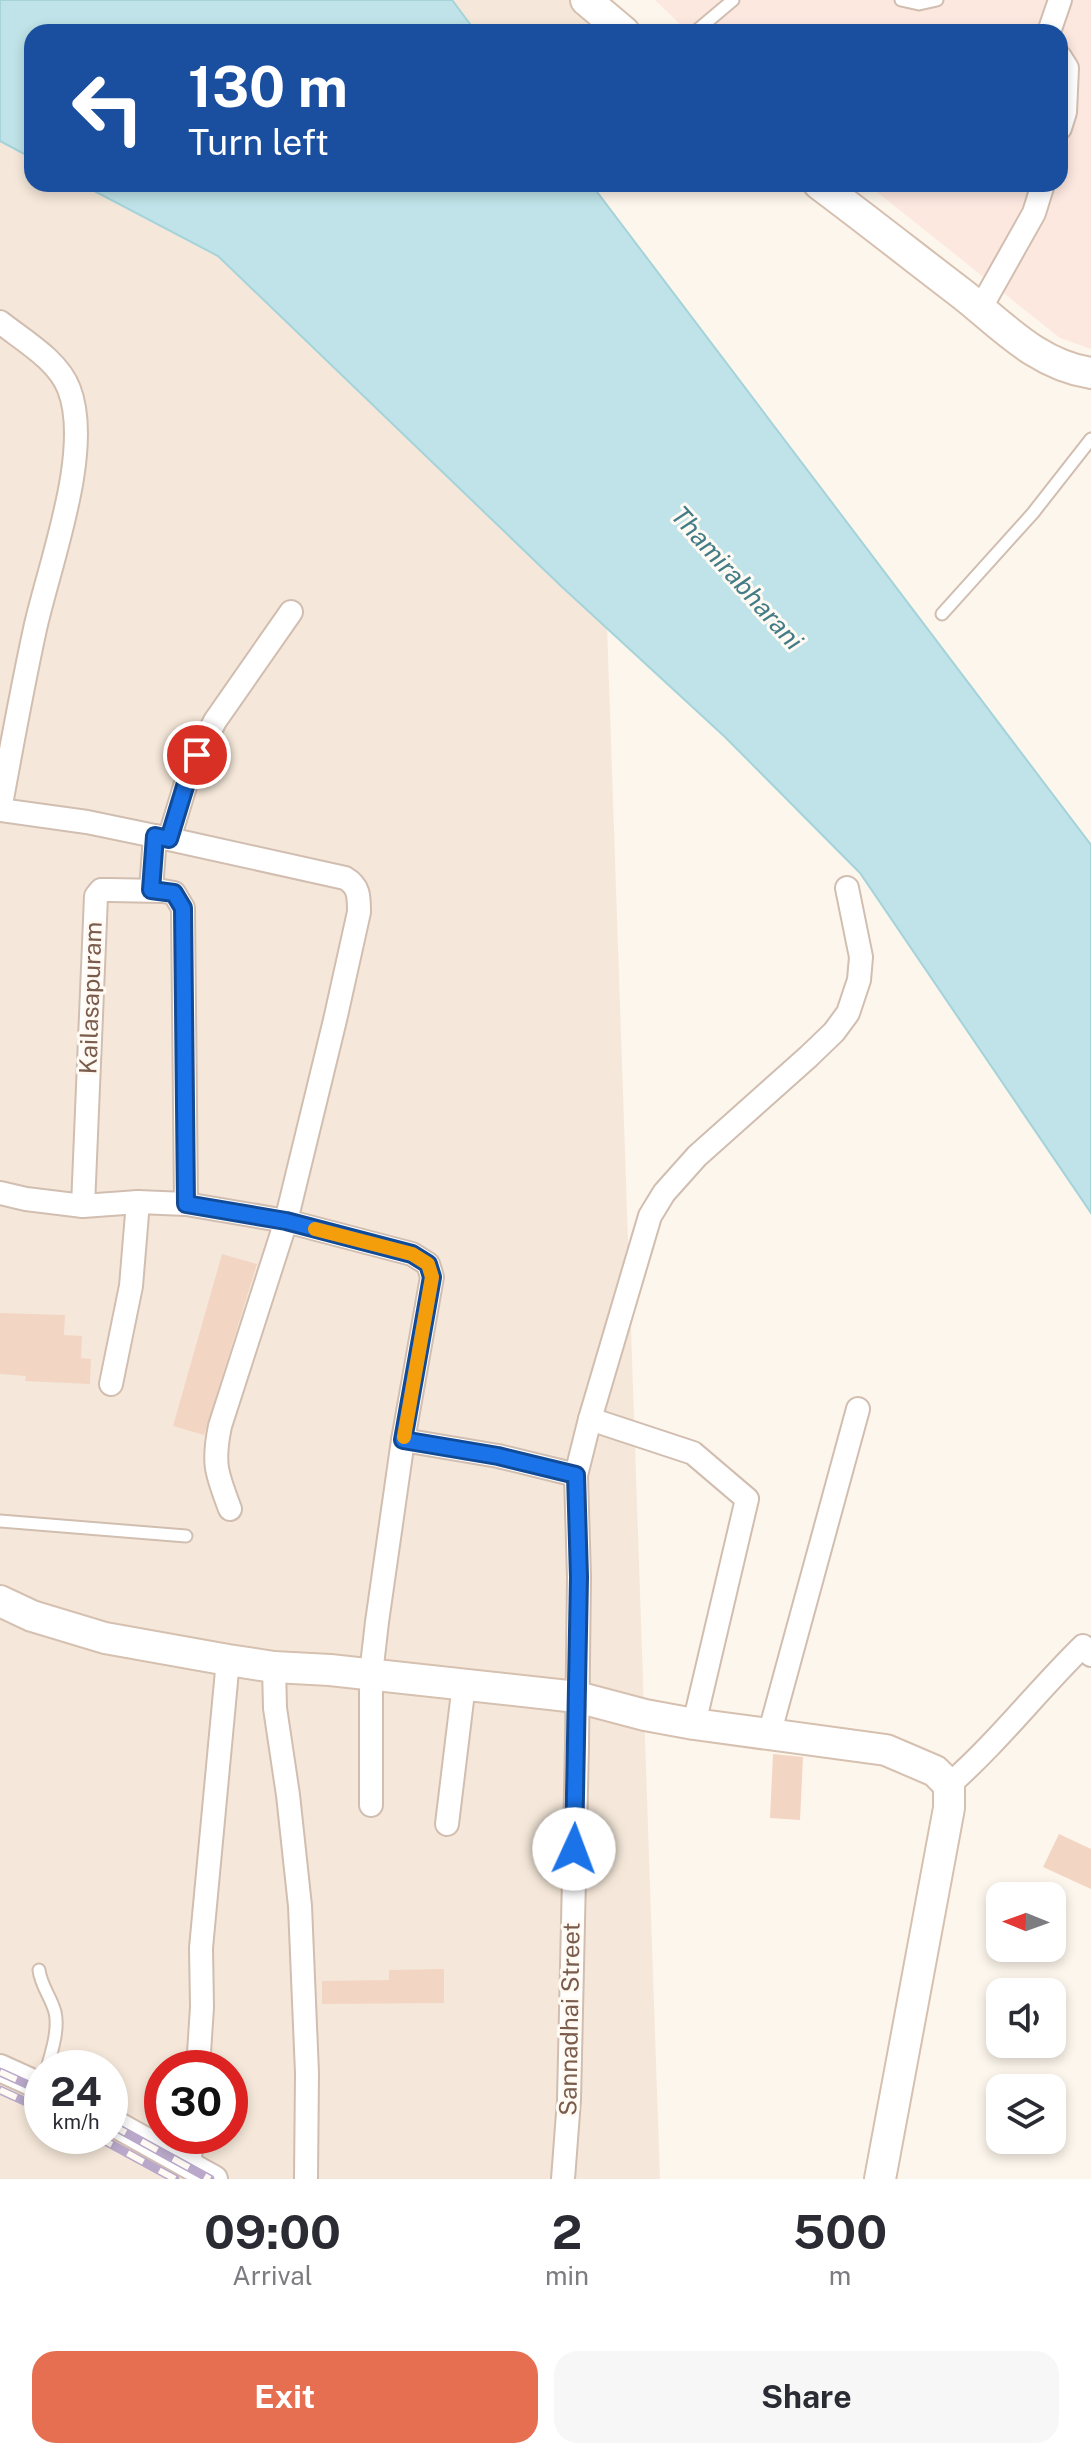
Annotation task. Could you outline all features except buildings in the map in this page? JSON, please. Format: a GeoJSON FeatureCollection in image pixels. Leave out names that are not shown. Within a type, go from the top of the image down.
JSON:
{"type":"FeatureCollection","features":[{"type":"Feature","properties":{"kind":"main road"},"geometry":{"type":"LineString","coordinates":[[596,3],[616,24]]}},
{"type":"Feature","properties":{"kind":"main road"},"geometry":{"type":"LineString","coordinates":[[829,192],[980,309],[1011,337],[1048,359],[1091,373]]}},
{"type":"Feature","properties":{"kind":"main road"},"geometry":{"type":"LineString","coordinates":[[0,1601],[32,1616],[105,1638],[274,1667],[371,1674],[577,1697],[694,1724],[886,1750],[935,1771],[949,1785],[949,1808],[880,2179]]}},
{"type":"Feature","properties":{"kind":"street"},"geometry":{"type":"LineString","coordinates":[[1052,24],[1060,0]]}},
{"type":"Feature","properties":{"kind":"street"},"geometry":{"type":"LineString","coordinates":[[980,309],[1034,213],[1041,192]]}},
{"type":"Feature","properties":{"kind":"street"},"geometry":{"type":"LineString","coordinates":[[0,322],[55,366],[69,389],[76,422],[72,475],[25,675],[0,810],[87,822],[345,878],[354,883],[359,895],[359,912],[335,1020],[286,1221],[214,1453],[216,1470],[230,1509]]}},
{"type":"Feature","properties":{"kind":"street"},"geometry":{"type":"LineString","coordinates":[[151,890],[162,838],[190,770],[215,721],[291,612]]}},
{"type":"Feature","properties":{"kind":"street","name":"Sannadhai Street"},"geometry":{"type":"LineString","coordinates":[[563,2179],[569,2100],[577,1697],[579,1577],[576,1475],[650,1216],[657,1204],[697,1156],[808,1057],[834,1032],[848,1013],[857,988],[861,957],[847,888]]}},
{"type":"Feature","properties":{"kind":"street","name":"Kailasapuram"},"geometry":{"type":"LineString","coordinates":[[83,1206],[96,896],[101,890],[174,893],[183,908],[186,1204]]}},
{"type":"Feature","properties":{"kind":"street"},"geometry":{"type":"LineString","coordinates":[[0,1193],[83,1206],[138,1202],[186,1204],[286,1221],[412,1254],[428,1264],[432,1277],[385,1557],[371,1674],[371,1805]]}},
{"type":"Feature","properties":{"kind":"street"},"geometry":{"type":"LineString","coordinates":[[111,1384],[131,1286],[138,1202]]}},
{"type":"Feature","properties":{"kind":"street"},"geometry":{"type":"LineString","coordinates":[[769,1735],[858,1409]]}},
{"type":"Feature","properties":{"kind":"street"},"geometry":{"type":"LineString","coordinates":[[590,1419],[693,1453],[747,1499],[694,1724]]}},
{"type":"Feature","properties":{"kind":"street"},"geometry":{"type":"LineString","coordinates":[[403,1440],[498,1456],[576,1475]]}},
{"type":"Feature","properties":{"kind":"street"},"geometry":{"type":"LineString","coordinates":[[949,1785],[992,1745],[1052,1677],[1088,1647]]}},
{"type":"Feature","properties":{"kind":"street"},"geometry":{"type":"LineString","coordinates":[[199,2050],[201,1948],[228,1660]]}},
{"type":"Feature","properties":{"kind":"street"},"geometry":{"type":"LineString","coordinates":[[274,1667],[275,1708],[300,1906],[307,2073],[306,2179]]}},
{"type":"Feature","properties":{"kind":"street"},"geometry":{"type":"LineString","coordinates":[[447,1824],[464,1684]]}},
{"type":"Feature","properties":{"kind":"street"},"geometry":{"type":"LineString","coordinates":[[0,2068],[24,2078]]}},
{"type":"Feature","properties":{"kind":"street"},"geometry":{"type":"LineString","coordinates":[[128,2131],[214,2179]]}},
{"type":"Feature","properties":{"kind":"street"},"geometry":{"type":"LineString","coordinates":[[189,2164],[190,2154]]}},
{"type":"Feature","properties":{"kind":"lane"},"geometry":{"type":"LineString","coordinates":[[704,24],[733,0]]}},
{"type":"Feature","properties":{"kind":"lane"},"geometry":{"type":"LineString","coordinates":[[901,0],[919,4],[937,0]]}},
{"type":"Feature","properties":{"kind":"lane"},"geometry":{"type":"LineString","coordinates":[[942,614],[1033,513],[1091,439]]}},
{"type":"Feature","properties":{"kind":"lane"},"geometry":{"type":"LineString","coordinates":[[0,1521],[186,1536]]}},
{"type":"Feature","properties":{"kind":"lane"},"geometry":{"type":"LineString","coordinates":[[39,1970],[40,1980],[54,2010],[50,2050]]}},
{"type":"Feature","properties":{"kind":"shaded area"},"geometry":{"type":"Polygon","coordinates":[[[0,0],[586,0],[587,24],[24,24],[24,192],[592,192],[660,2179],[0,2179],[0,0]]]}},
{"type":"Feature","properties":{"kind":"shaded area"},"geometry":{"type":"Polygon","coordinates":[[[655,0],[1091,0],[1091,349],[1060,338],[877,192],[1068,192],[1068,24],[680,24],[655,0]]]}},
{"type":"Feature","properties":{"kind":"water"},"geometry":{"type":"Polygon","coordinates":[[[0,0],[452,0],[470,24],[24,24],[24,154],[0,141],[0,0]]]}},
{"type":"Feature","properties":{"kind":"water","name":"Thamirabharani"},"geometry":{"type":"Polygon","coordinates":[[[96,192],[597,192],[1091,845],[1091,1213],[860,873],[725,737],[561,586],[218,256],[96,192]]]}},
{"type":"Feature","properties":{"kind":"railway"},"geometry":{"type":"LineString","coordinates":[[0,2072],[24,2083]]}},
{"type":"Feature","properties":{"kind":"railway"},"geometry":{"type":"LineString","coordinates":[[0,2090],[24,2101]]}},
{"type":"Feature","properties":{"kind":"railway"},"geometry":{"type":"LineString","coordinates":[[128,2134],[210,2179]]}},
{"type":"Feature","properties":{"kind":"railway"},"geometry":{"type":"LineString","coordinates":[[128,2153],[175,2179]]}},
{"type":"Feature","properties":{"kind":"slow traffic"},"geometry":{"type":"LineString","coordinates":[[315,1229],[412,1254],[428,1264],[432,1277],[427,1315],[404,1437]]}},
{"type":"Feature","properties":{"kind":"route"},"geometry":{"type":"LineString","coordinates":[[197,755],[169,839],[155,836],[151,890],[174,893],[183,908],[186,1204],[286,1221],[412,1254],[428,1264],[432,1277],[427,1315],[403,1440],[498,1456],[576,1475],[579,1577],[574,1849]]}}]}
